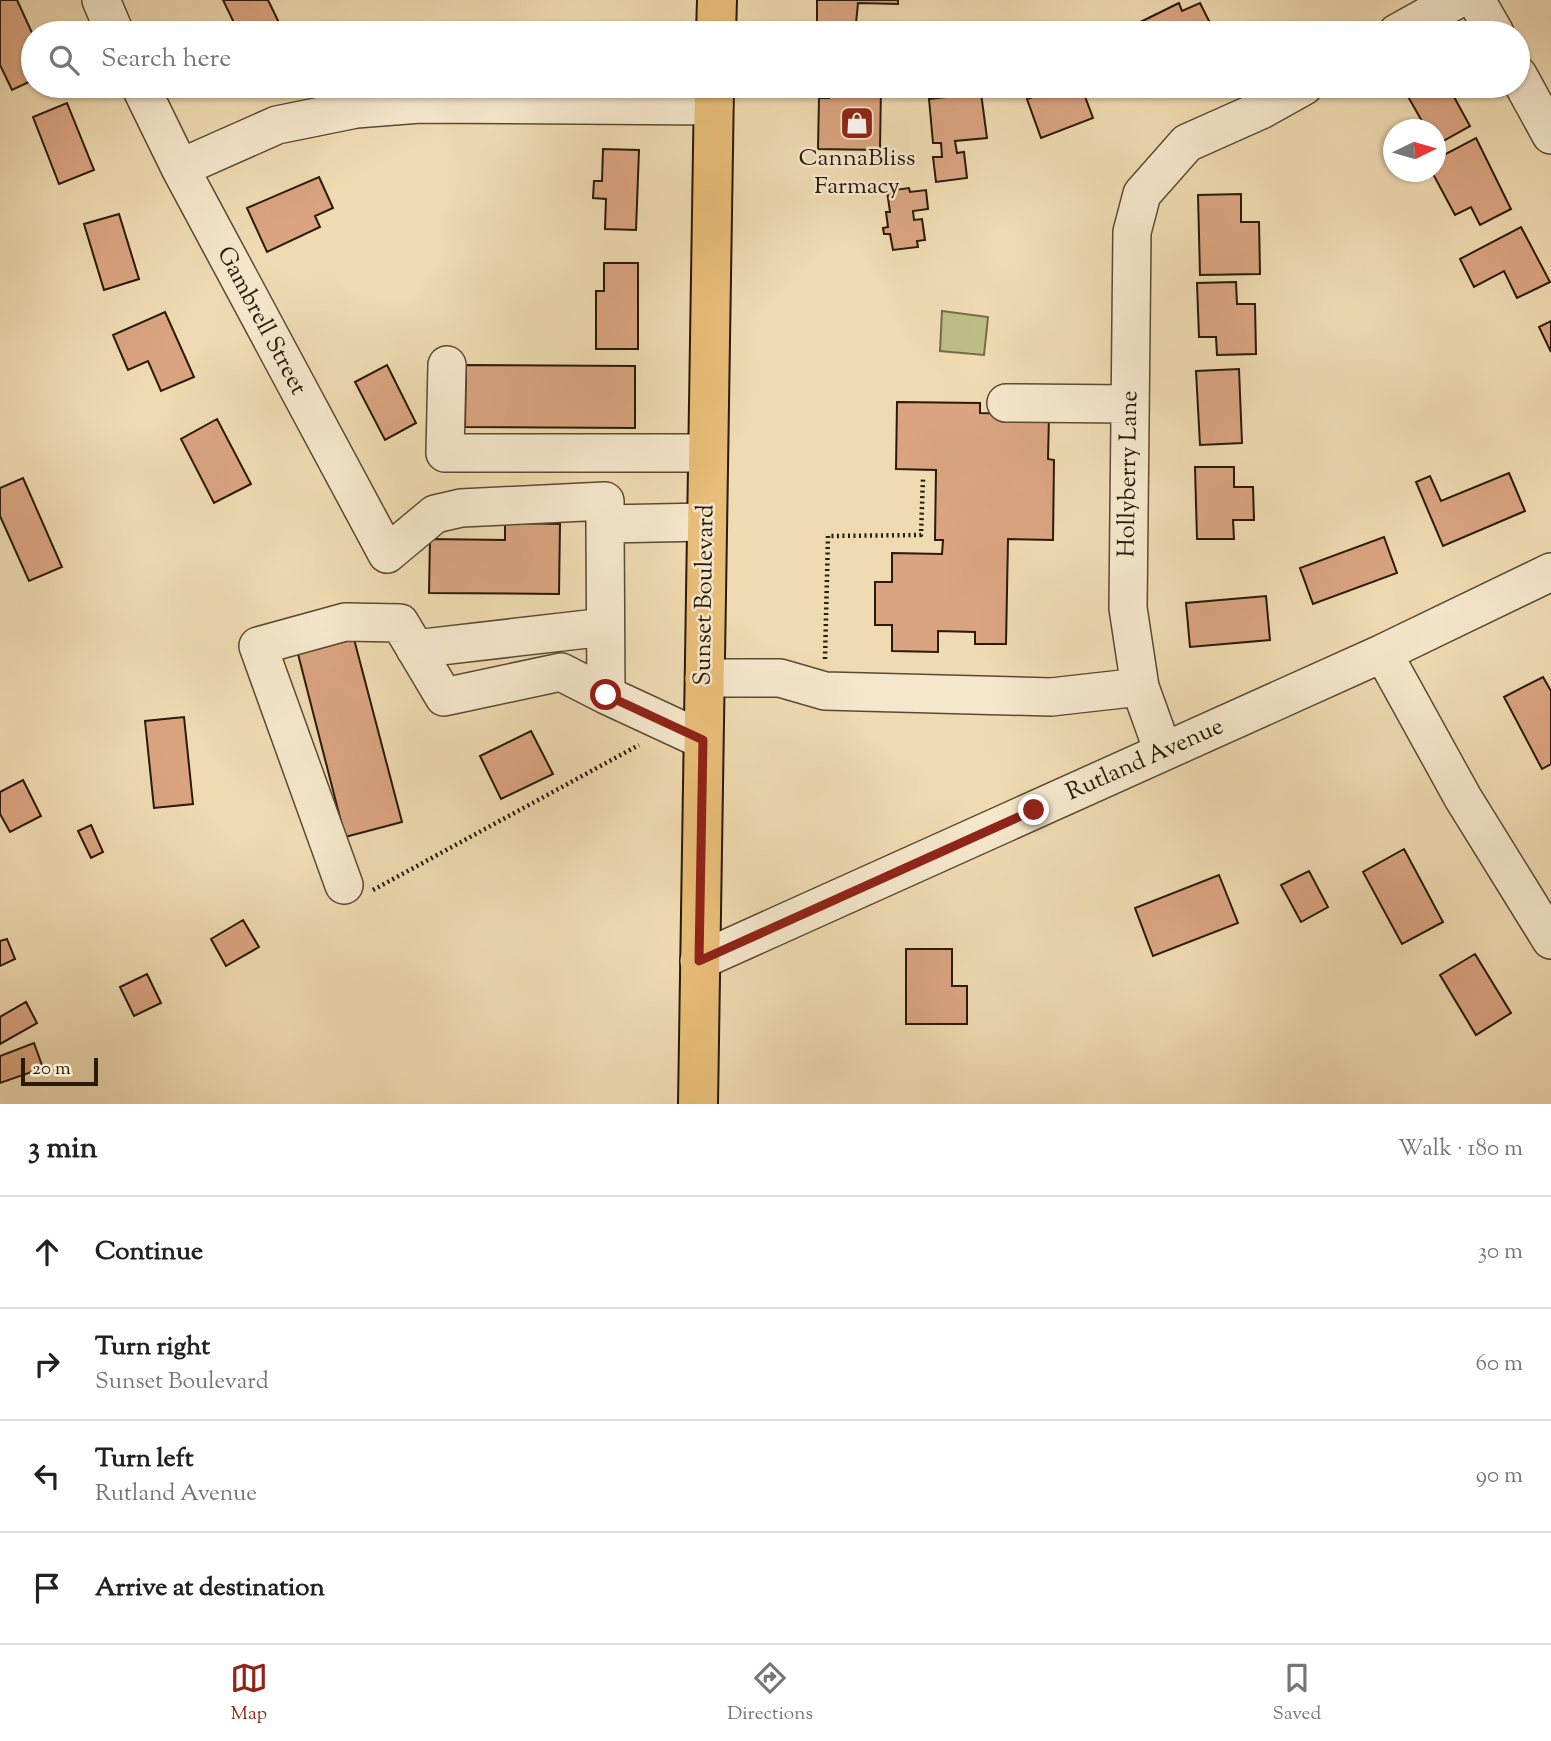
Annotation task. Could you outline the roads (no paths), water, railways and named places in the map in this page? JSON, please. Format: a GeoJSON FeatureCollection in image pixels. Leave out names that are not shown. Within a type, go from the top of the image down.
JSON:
{"type":"FeatureCollection","features":[{"type":"Feature","properties":{"kind":"main road"},"geometry":{"type":"LineString","coordinates":[[716,21],[717,0]]}},
{"type":"Feature","properties":{"kind":"main road","name":"Sunset Boulevard"},"geometry":{"type":"LineString","coordinates":[[698,1104],[699,961],[688,733],[704,678],[714,98]]}},
{"type":"Feature","properties":{"kind":"street"},"geometry":{"type":"LineString","coordinates":[[100,0],[110,21]]}},
{"type":"Feature","properties":{"kind":"street"},"geometry":{"type":"LineString","coordinates":[[1418,21],[1456,0]]}},
{"type":"Feature","properties":{"kind":"street"},"geometry":{"type":"LineString","coordinates":[[1476,0],[1488,21]]}},
{"type":"Feature","properties":{"kind":"street"},"geometry":{"type":"LineString","coordinates":[[1530,97],[1551,135]]}},
{"type":"Feature","properties":{"kind":"street","name":"Gambrell Street"},"geometry":{"type":"LineString","coordinates":[[146,98],[180,168],[387,554],[435,514],[461,508],[605,501],[605,524]]}},
{"type":"Feature","properties":{"kind":"street"},"geometry":{"type":"LineString","coordinates":[[180,168],[277,125],[356,109],[420,104],[640,98]]}},
{"type":"Feature","properties":{"kind":"street","name":"Hollyberry Lane"},"geometry":{"type":"LineString","coordinates":[[1163,751],[1140,687],[1128,608],[1132,232],[1142,194],[1187,143],[1282,98]]}},
{"type":"Feature","properties":{"kind":"street"},"geometry":{"type":"LineString","coordinates":[[447,365],[445,453],[708,453]]}},
{"type":"Feature","properties":{"kind":"street"},"geometry":{"type":"LineString","coordinates":[[1006,403],[1130,404]]}},
{"type":"Feature","properties":{"kind":"street"},"geometry":{"type":"LineString","coordinates":[[606,695],[605,524],[707,522]]}},
{"type":"Feature","properties":{"kind":"street","name":"Rutland Avenue"},"geometry":{"type":"LineString","coordinates":[[699,961],[1383,653],[1551,572]]}},
{"type":"Feature","properties":{"kind":"street"},"geometry":{"type":"LineString","coordinates":[[344,885],[258,646],[345,622],[400,623],[444,697],[561,673],[688,733]]}},
{"type":"Feature","properties":{"kind":"street"},"geometry":{"type":"LineString","coordinates":[[415,649],[606,627]]}},
{"type":"Feature","properties":{"kind":"street"},"geometry":{"type":"LineString","coordinates":[[1383,653],[1463,798],[1551,940]]}},
{"type":"Feature","properties":{"kind":"street"},"geometry":{"type":"LineString","coordinates":[[704,678],[780,678],[825,691],[1051,697],[1140,687]]}},
{"type":"Feature","properties":{"kind":"place","name":"CannaBliss Farmacy"},"geometry":{"type":"Point","coordinates":[857,123]}}]}
